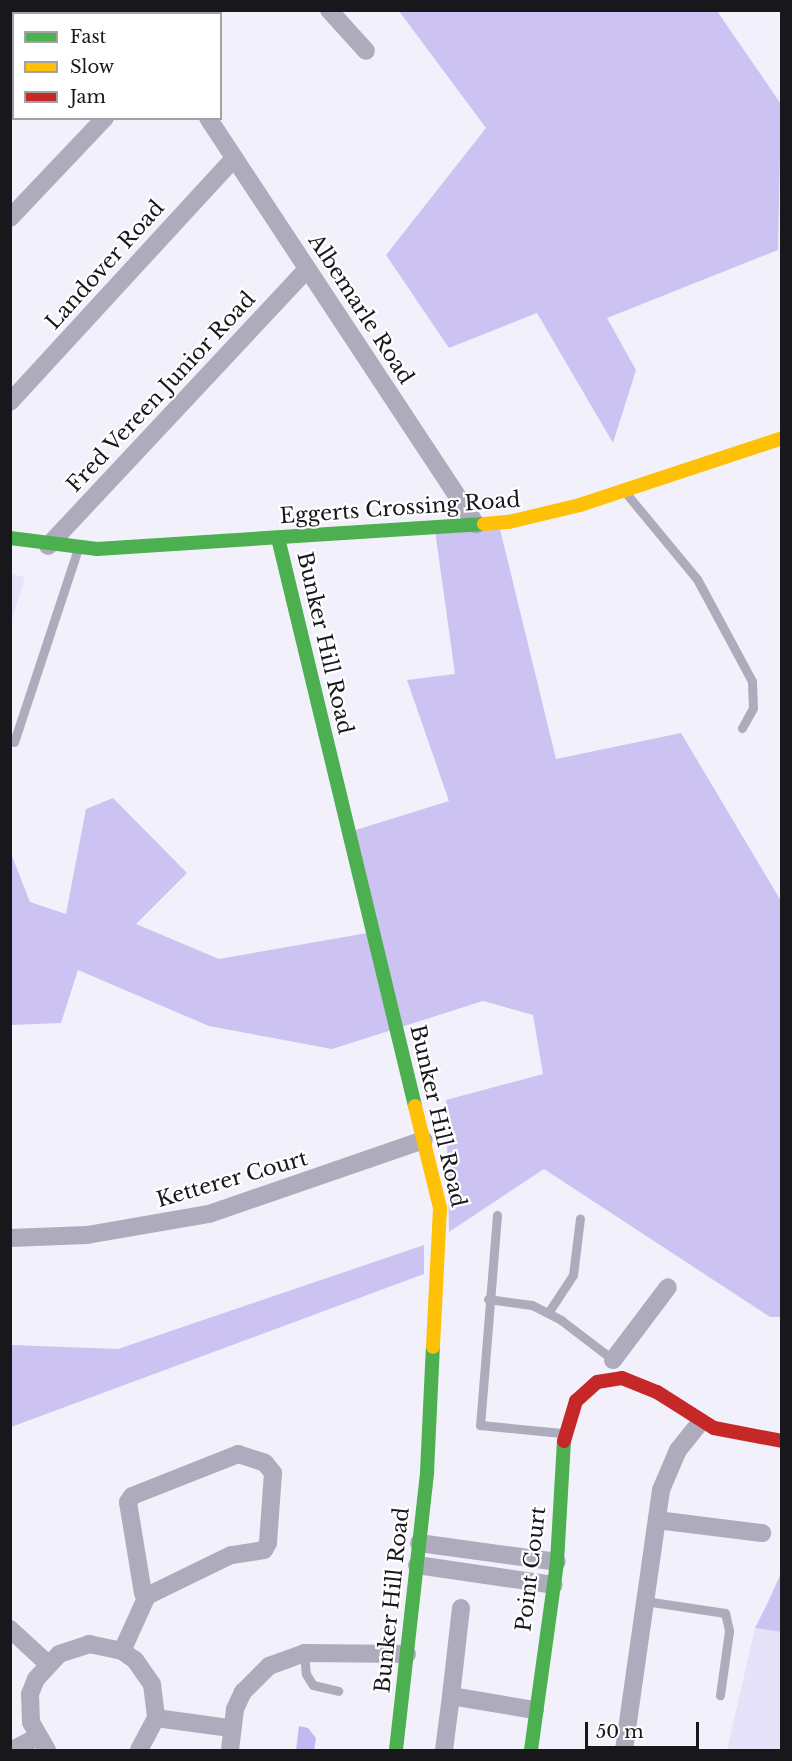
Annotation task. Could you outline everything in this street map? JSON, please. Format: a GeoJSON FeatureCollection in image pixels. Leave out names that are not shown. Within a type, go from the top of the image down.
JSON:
{"type":"FeatureCollection","features":[{"type":"Feature","properties":{"kind":"street"},"geometry":{"type":"LineString","coordinates":[[329,10],[366,51]]}},
{"type":"Feature","properties":{"kind":"street"},"geometry":{"type":"LineString","coordinates":[[10,218],[103,120]]}},
{"type":"Feature","properties":{"kind":"street","name":"Albemarle Road"},"geometry":{"type":"LineString","coordinates":[[209,120],[476,525]]}},
{"type":"Feature","properties":{"kind":"street","name":"Landover Road"},"geometry":{"type":"LineString","coordinates":[[10,402],[234,158]]}},
{"type":"Feature","properties":{"kind":"street","name":"Fred Vereen Junior Road"},"geometry":{"type":"LineString","coordinates":[[48,546],[307,269]]}},
{"type":"Feature","properties":{"kind":"street","name":"Eggerts Crossing Road"},"geometry":{"type":"LineString","coordinates":[[10,538],[48,546],[79,547],[278,538],[476,525],[543,516],[782,438]]}},
{"type":"Feature","properties":{"kind":"street","name":"Bunker Hill Road"},"geometry":{"type":"LineString","coordinates":[[278,538],[440,1208],[442,1232],[419,1543],[396,1750]]}},
{"type":"Feature","properties":{"kind":"street","name":"Ketterer Court"},"geometry":{"type":"LineString","coordinates":[[10,1238],[87,1235],[209,1214],[424,1140]]}},
{"type":"Feature","properties":{"kind":"street"},"geometry":{"type":"LineString","coordinates":[[613,1360],[668,1287]]}},
{"type":"Feature","properties":{"kind":"street","name":"Point Court"},"geometry":{"type":"LineString","coordinates":[[531,1750],[554,1585],[564,1433],[568,1416],[586,1390],[609,1378],[622,1378]]}},
{"type":"Feature","properties":{"kind":"street"},"geometry":{"type":"LineString","coordinates":[[622,1378],[657,1392],[701,1422],[737,1435],[782,1441]]}},
{"type":"Feature","properties":{"kind":"street"},"geometry":{"type":"LineString","coordinates":[[624,1750],[657,1520],[668,1470],[678,1450],[701,1422]]}},
{"type":"Feature","properties":{"kind":"street"},"geometry":{"type":"LineString","coordinates":[[122,1651],[147,1596],[231,1555],[264,1550],[268,1544],[273,1473],[270,1467],[232,1455],[132,1496],[127,1509],[143,1593],[147,1596]]}},
{"type":"Feature","properties":{"kind":"street"},"geometry":{"type":"LineString","coordinates":[[657,1520],[762,1533]]}},
{"type":"Feature","properties":{"kind":"street"},"geometry":{"type":"LineString","coordinates":[[419,1543],[556,1562]]}},
{"type":"Feature","properties":{"kind":"street"},"geometry":{"type":"LineString","coordinates":[[417,1564],[554,1585]]}},
{"type":"Feature","properties":{"kind":"street"},"geometry":{"type":"LineString","coordinates":[[444,1750],[461,1608]]}},
{"type":"Feature","properties":{"kind":"street"},"geometry":{"type":"LineString","coordinates":[[10,1629],[47,1663]]}},
{"type":"Feature","properties":{"kind":"street"},"geometry":{"type":"LineString","coordinates":[[12,1750],[41,1744],[31,1722],[30,1694],[47,1663],[72,1647],[89,1644],[122,1651],[135,1660],[152,1684],[156,1719],[139,1750]]}},
{"type":"Feature","properties":{"kind":"street"},"geometry":{"type":"LineString","coordinates":[[230,1750],[230,1728],[235,1709],[255,1678],[269,1666],[304,1653],[407,1654]]}},
{"type":"Feature","properties":{"kind":"street"},"geometry":{"type":"LineString","coordinates":[[451,1696],[535,1710]]}},
{"type":"Feature","properties":{"kind":"street"},"geometry":{"type":"LineString","coordinates":[[156,1719],[230,1728]]}},
{"type":"Feature","properties":{"kind":"lane"},"geometry":{"type":"LineString","coordinates":[[623,490],[697,579],[752,681],[753,708],[742,728]]}},
{"type":"Feature","properties":{"kind":"lane"},"geometry":{"type":"LineString","coordinates":[[14,742],[79,547]]}},
{"type":"Feature","properties":{"kind":"lane"},"geometry":{"type":"LineString","coordinates":[[497,1215],[488,1299],[480,1425],[564,1433]]}},
{"type":"Feature","properties":{"kind":"lane"},"geometry":{"type":"LineString","coordinates":[[548,1313],[573,1275],[580,1218]]}},
{"type":"Feature","properties":{"kind":"lane"},"geometry":{"type":"LineString","coordinates":[[488,1299],[532,1305],[548,1313],[613,1360],[622,1378]]}},
{"type":"Feature","properties":{"kind":"lane"},"geometry":{"type":"LineString","coordinates":[[645,1601],[725,1613],[729,1631],[720,1695]]}},
{"type":"Feature","properties":{"kind":"lane"},"geometry":{"type":"LineString","coordinates":[[304,1653],[306,1674],[313,1685],[338,1691]]}},
{"type":"Feature","properties":{"kind":"shaded area"},"geometry":{"type":"Polygon","coordinates":[[[52,10],[152,11],[151,12],[52,10]]]}},
{"type":"Feature","properties":{"kind":"shaded area"},"geometry":{"type":"Polygon","coordinates":[[[399,11],[717,11],[781,104],[778,250],[607,318],[636,370],[613,443],[537,313],[449,348],[386,255],[486,128],[399,11]]]}},
{"type":"Feature","properties":{"kind":"shaded area"},"geometry":{"type":"Polygon","coordinates":[[[497,517],[556,759],[681,733],[781,901],[781,1317],[770,1317],[544,1169],[449,1232],[446,1100],[543,1074],[533,1015],[483,1001],[332,1049],[209,1026],[78,970],[61,1023],[11,1025],[10,851],[30,902],[66,914],[86,809],[113,798],[187,873],[136,924],[219,959],[373,932],[346,833],[449,801],[407,680],[455,674],[434,523],[497,517]]]}},
{"type":"Feature","properties":{"kind":"shaded area"},"geometry":{"type":"Polygon","coordinates":[[[10,574],[25,577],[11,623],[10,574]]]}},
{"type":"Feature","properties":{"kind":"shaded area"},"geometry":{"type":"Polygon","coordinates":[[[424,1245],[424,1274],[11,1427],[11,1345],[118,1349],[424,1245]]]}},
{"type":"Feature","properties":{"kind":"shaded area"},"geometry":{"type":"Polygon","coordinates":[[[781,1573],[781,1632],[755,1628],[769,1600],[781,1573]]]}},
{"type":"Feature","properties":{"kind":"shaded area"},"geometry":{"type":"Polygon","coordinates":[[[755,1628],[781,1632],[781,1750],[727,1750],[755,1628]]]}},
{"type":"Feature","properties":{"kind":"shaded area"},"geometry":{"type":"Polygon","coordinates":[[[299,1726],[308,1728],[316,1738],[314,1750],[296,1750],[299,1726]]]}},
{"type":"Feature","properties":{"kind":"traffic: fast"},"geometry":{"type":"LineString","coordinates":[[10,538],[97,549],[484,524]]}},
{"type":"Feature","properties":{"kind":"traffic: fast"},"geometry":{"type":"LineString","coordinates":[[278,538],[415,1106]]}},
{"type":"Feature","properties":{"kind":"traffic: fast"},"geometry":{"type":"LineString","coordinates":[[396,1750],[427,1472],[433,1347]]}},
{"type":"Feature","properties":{"kind":"traffic: fast"},"geometry":{"type":"LineString","coordinates":[[531,1750],[557,1562],[564,1441]]}},
{"type":"Feature","properties":{"kind":"traffic: slow"},"geometry":{"type":"LineString","coordinates":[[484,524],[509,522],[580,505],[782,438]]}},
{"type":"Feature","properties":{"kind":"traffic: slow"},"geometry":{"type":"LineString","coordinates":[[415,1106],[440,1208],[433,1347]]}},
{"type":"Feature","properties":{"kind":"traffic: jam"},"geometry":{"type":"LineString","coordinates":[[564,1441],[576,1401],[597,1382],[622,1378],[657,1392],[714,1428],[782,1441]]}}]}
